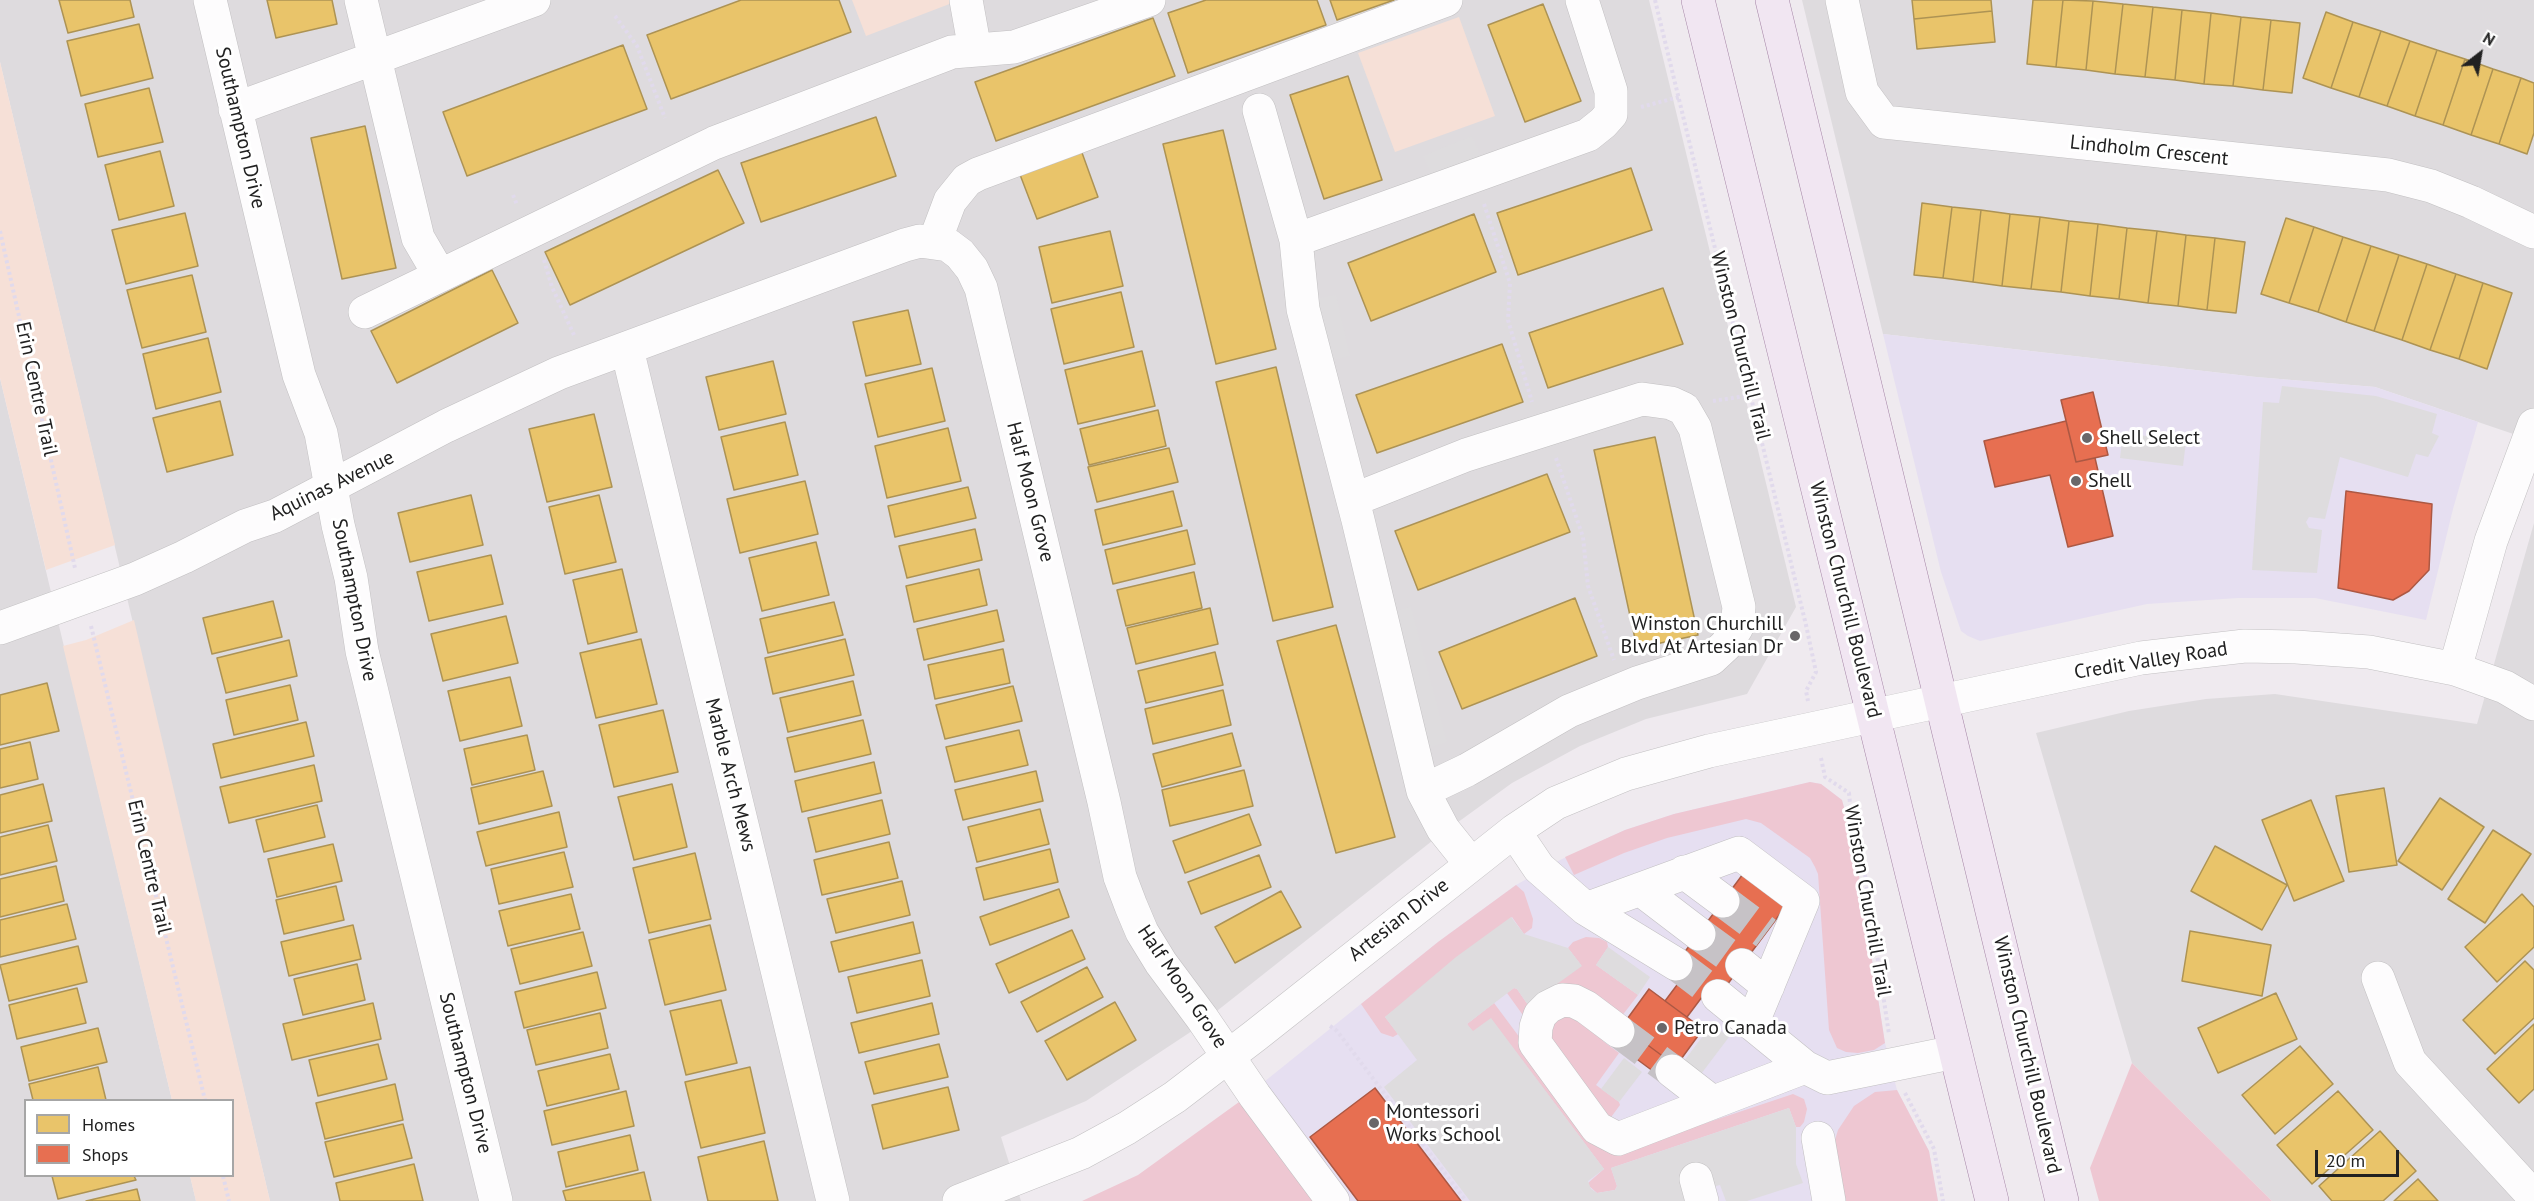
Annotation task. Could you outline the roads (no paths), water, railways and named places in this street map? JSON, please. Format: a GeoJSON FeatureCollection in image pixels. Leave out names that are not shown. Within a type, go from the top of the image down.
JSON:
{"type":"FeatureCollection","features":[{"type":"Feature","properties":{"kind":"main road","name":"Winston Churchill Boulevard"},"geometry":{"type":"LineString","coordinates":[[1698,0],[1992,1201]]}},
{"type":"Feature","properties":{"kind":"main road","name":"Winston Churchill Boulevard"},"geometry":{"type":"LineString","coordinates":[[1772,0],[2062,1201]]}},
{"type":"Feature","properties":{"kind":"street","name":"Southampton Drive"},"geometry":{"type":"LineString","coordinates":[[210,0],[299,375],[321,432],[351,578],[362,651],[496,1201]]}},
{"type":"Feature","properties":{"kind":"street"},"geometry":{"type":"LineString","coordinates":[[361,0],[417,238],[439,274]]}},
{"type":"Feature","properties":{"kind":"street"},"geometry":{"type":"LineString","coordinates":[[236,109],[534,0]]}},
{"type":"Feature","properties":{"kind":"street"},"geometry":{"type":"LineString","coordinates":[[966,0],[975,50]]}},
{"type":"Feature","properties":{"kind":"street"},"geometry":{"type":"LineString","coordinates":[[364,312],[714,143],[952,52],[1014,47],[1149,0]]}},
{"type":"Feature","properties":{"kind":"street"},"geometry":{"type":"LineString","coordinates":[[627,348],[905,245],[920,241],[935,241],[950,201],[967,180],[978,174],[1235,76],[1446,0]]}},
{"type":"Feature","properties":{"kind":"street"},"geometry":{"type":"LineString","coordinates":[[1296,240],[1588,135],[1611,114],[1611,91],[1582,0]]}},
{"type":"Feature","properties":{"kind":"street","name":"Lindholm Crescent"},"geometry":{"type":"LineString","coordinates":[[1842,0],[1862,92],[1884,122],[2388,175],[2431,186],[2534,232]]}},
{"type":"Feature","properties":{"kind":"street"},"geometry":{"type":"LineString","coordinates":[[1259,110],[1296,240],[1303,309],[1353,500],[1423,791],[1443,829],[1471,864]]}},
{"type":"Feature","properties":{"kind":"street","name":"Half Moon Grove"},"geometry":{"type":"LineString","coordinates":[[935,241],[948,245],[960,254],[972,268],[981,288],[1124,887],[1142,932],[1161,963],[1333,1201]]}},
{"type":"Feature","properties":{"kind":"street","name":"Aquinas Avenue"},"geometry":{"type":"LineString","coordinates":[[0,628],[135,579],[245,526],[275,516],[446,426],[559,374],[627,348]]}},
{"type":"Feature","properties":{"kind":"street","name":"Marble Arch Mews"},"geometry":{"type":"LineString","coordinates":[[627,348],[833,1201]]}},
{"type":"Feature","properties":{"kind":"street"},"geometry":{"type":"LineString","coordinates":[[1353,500],[1466,455],[1642,399],[1671,403],[1684,409],[1695,428],[1715,506],[1739,608],[1737,627],[1726,645],[1711,658],[1628,687],[1569,711],[1467,770],[1423,791]]}},
{"type":"Feature","properties":{"kind":"street"},"geometry":{"type":"LineString","coordinates":[[2455,669],[2491,541],[2534,425]]}},
{"type":"Feature","properties":{"kind":"street","name":"Credit Valley Road"},"geometry":{"type":"LineString","coordinates":[[1874,716],[2141,658],[2246,646],[2369,652],[2455,669],[2505,687],[2534,704]]}},
{"type":"Feature","properties":{"kind":"street","name":"Artesian Drive"},"geometry":{"type":"LineString","coordinates":[[959,1201],[1080,1153],[1127,1128],[1174,1097],[1228,1057],[1471,864],[1556,803],[1626,774],[1709,751],[1874,716]]}},
{"type":"Feature","properties":{"kind":"street"},"geometry":{"type":"LineString","coordinates":[[1514,831],[1539,868],[1586,909],[1676,964]]}},
{"type":"Feature","properties":{"kind":"street"},"geometry":{"type":"LineString","coordinates":[[1586,909],[1739,853],[1803,901],[1775,940],[1768,986],[1752,1024]]}},
{"type":"Feature","properties":{"kind":"street"},"geometry":{"type":"LineString","coordinates":[[1684,872],[1723,901]]}},
{"type":"Feature","properties":{"kind":"street"},"geometry":{"type":"LineString","coordinates":[[1640,888],[1699,933]]}},
{"type":"Feature","properties":{"kind":"street"},"geometry":{"type":"LineString","coordinates":[[1742,965],[1768,986]]}},
{"type":"Feature","properties":{"kind":"street"},"geometry":{"type":"LineString","coordinates":[[2378,978],[2410,1062],[2534,1197]]}},
{"type":"Feature","properties":{"kind":"street"},"geometry":{"type":"LineString","coordinates":[[1718,996],[1805,1067],[1827,1078],[1955,1053]]}},
{"type":"Feature","properties":{"kind":"street"},"geometry":{"type":"LineString","coordinates":[[1618,1031],[1574,1001],[1562,1000],[1548,1007],[1540,1015],[1536,1027],[1535,1043],[1597,1128],[1618,1139],[1805,1067]]}},
{"type":"Feature","properties":{"kind":"street"},"geometry":{"type":"LineString","coordinates":[[1672,1071],[1712,1102]]}},
{"type":"Feature","properties":{"kind":"street"},"geometry":{"type":"LineString","coordinates":[[1818,1138],[1829,1201]]}},
{"type":"Feature","properties":{"kind":"tunnel"},"geometry":{"type":"LineString","coordinates":[[1723,901],[1766,933]]}},
{"type":"Feature","properties":{"kind":"tunnel"},"geometry":{"type":"LineString","coordinates":[[1699,934],[1742,965]]}},
{"type":"Feature","properties":{"kind":"tunnel"},"geometry":{"type":"LineString","coordinates":[[1676,964],[1718,996]]}},
{"type":"Feature","properties":{"kind":"tunnel"},"geometry":{"type":"LineString","coordinates":[[1618,1031],[1672,1071]]}},
{"type":"Feature","properties":{"kind":"place","name":"Shell Select"},"geometry":{"type":"Point","coordinates":[2087,438]}},
{"type":"Feature","properties":{"kind":"place","name":"Shell"},"geometry":{"type":"Point","coordinates":[2076,481]}},
{"type":"Feature","properties":{"kind":"place","name":"Winston Churchill Blvd At Artesian Dr"},"geometry":{"type":"Point","coordinates":[1795,636]}},
{"type":"Feature","properties":{"kind":"place","name":"Petro Canada"},"geometry":{"type":"Point","coordinates":[1662,1028]}},
{"type":"Feature","properties":{"kind":"place","name":"Montessori Works School"},"geometry":{"type":"Point","coordinates":[1374,1123]}}]}
